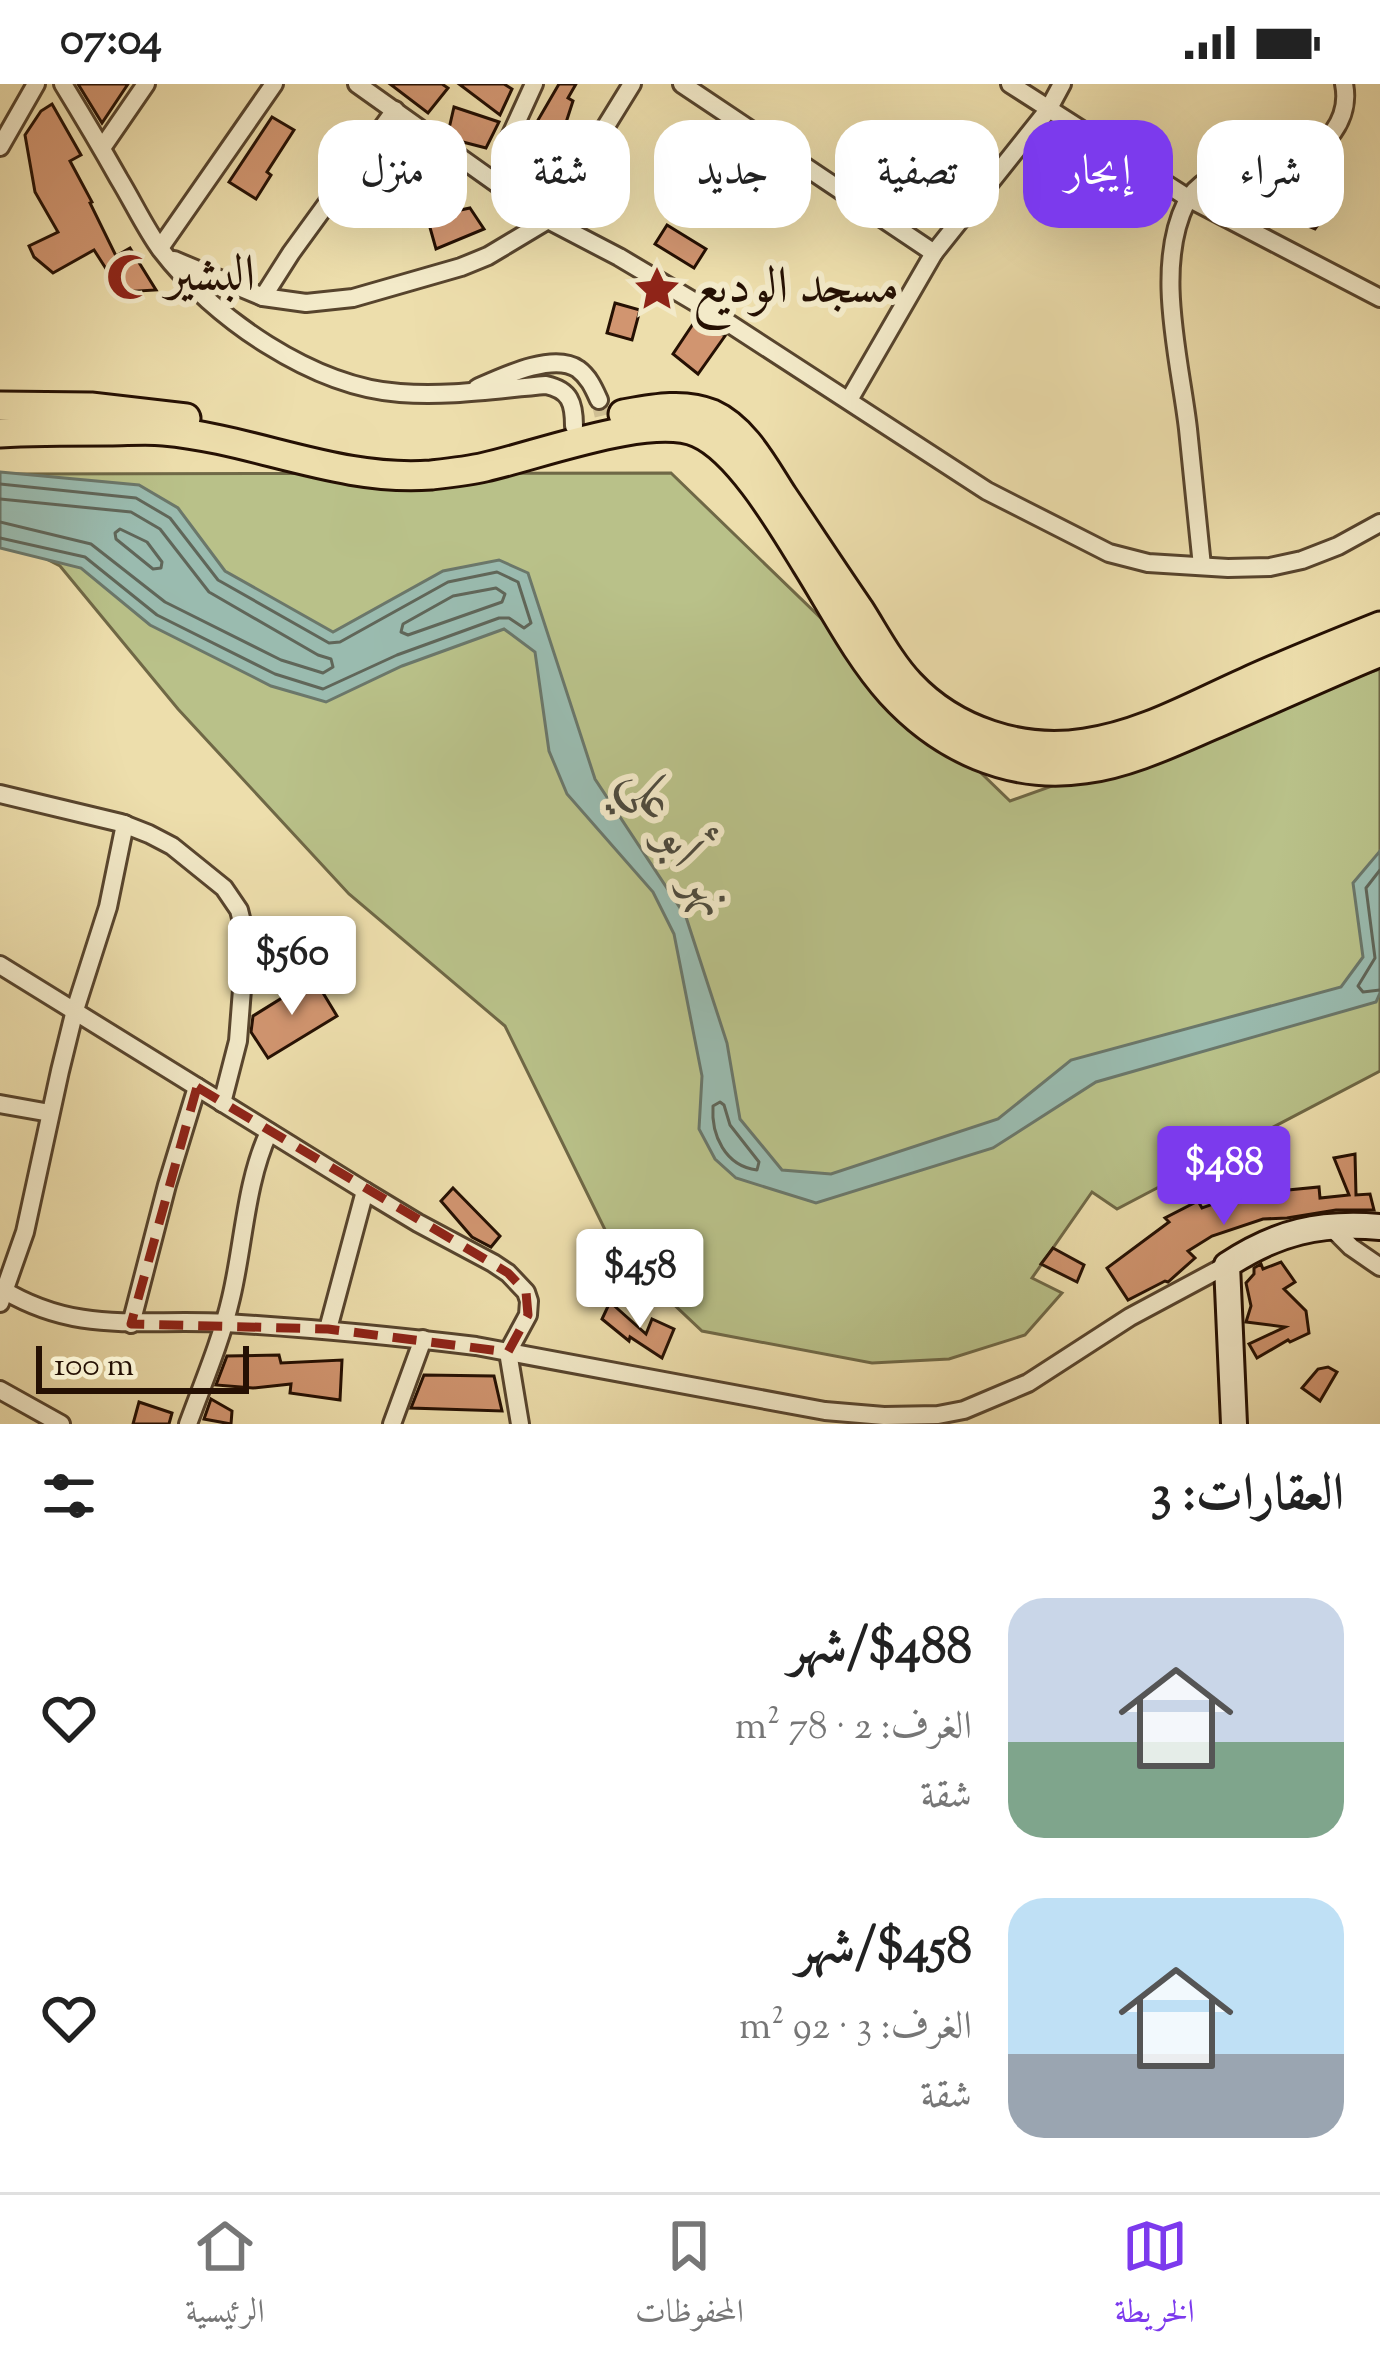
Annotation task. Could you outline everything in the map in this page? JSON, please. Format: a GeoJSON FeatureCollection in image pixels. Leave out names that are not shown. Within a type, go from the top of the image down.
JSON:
{"type":"FeatureCollection","features":[{"type":"Feature","properties":{"kind":"main road"},"geometry":{"type":"LineString","coordinates":[[0,406],[167,414],[388,461],[483,451],[657,408],[691,408],[712,414],[745,441],[910,685],[952,718],[979,732],[1027,742],[1082,744],[1148,726],[1186,723],[1380,652]]}},
{"type":"Feature","properties":{"kind":"main road"},"geometry":{"type":"LineString","coordinates":[[0,418],[92,407]]}},
{"type":"Feature","properties":{"kind":"main road"},"geometry":{"type":"LineString","coordinates":[[0,433],[163,431],[369,475],[430,475],[482,468],[606,431],[692,430],[717,442],[758,492],[889,691],[939,736],[978,758],[1006,766],[1055,772],[1089,769],[1380,626]]}},
{"type":"Feature","properties":{"kind":"street"},"geometry":{"type":"LineString","coordinates":[[0,147],[36,84]]}},
{"type":"Feature","properties":{"kind":"street"},"geometry":{"type":"LineString","coordinates":[[63,84],[164,253],[203,295],[250,332],[356,386],[397,393],[466,394],[557,387],[574,411],[574,426]]}},
{"type":"Feature","properties":{"kind":"street"},"geometry":{"type":"LineString","coordinates":[[102,148],[146,84]]}},
{"type":"Feature","properties":{"kind":"street"},"geometry":{"type":"LineString","coordinates":[[164,253],[274,84]]}},
{"type":"Feature","properties":{"kind":"street"},"geometry":{"type":"LineString","coordinates":[[357,84],[491,179]]}},
{"type":"Feature","properties":{"kind":"street"},"geometry":{"type":"LineString","coordinates":[[518,120],[534,84]]}},
{"type":"Feature","properties":{"kind":"street"},"geometry":{"type":"LineString","coordinates":[[610,120],[632,84]]}},
{"type":"Feature","properties":{"kind":"street"},"geometry":{"type":"LineString","coordinates":[[682,84],[934,253]]}},
{"type":"Feature","properties":{"kind":"street"},"geometry":{"type":"LineString","coordinates":[[1010,84],[1188,198],[1380,298]]}},
{"type":"Feature","properties":{"kind":"street"},"geometry":{"type":"LineString","coordinates":[[849,400],[934,253],[1048,110],[1062,84]]}},
{"type":"Feature","properties":{"kind":"street"},"geometry":{"type":"LineString","coordinates":[[1202,566],[1170,289],[1174,239],[1188,198],[1208,180],[1258,160],[1295,158],[1331,136],[1341,119],[1344,84]]}},
{"type":"Feature","properties":{"kind":"street"},"geometry":{"type":"LineString","coordinates":[[263,297],[395,110]]}},
{"type":"Feature","properties":{"kind":"street"},"geometry":{"type":"LineString","coordinates":[[164,253],[263,297],[326,302],[448,272],[488,256],[535,228]]}},
{"type":"Feature","properties":{"kind":"street"},"geometry":{"type":"LineString","coordinates":[[562,228],[674,290],[987,491],[1109,553],[1148,563],[1270,567],[1338,546],[1380,523]]}},
{"type":"Feature","properties":{"kind":"street"},"geometry":{"type":"LineString","coordinates":[[466,394],[518,372],[559,363],[577,368],[599,400]]}},
{"type":"Feature","properties":{"kind":"street"},"geometry":{"type":"LineString","coordinates":[[0,794],[125,824],[172,846],[224,888],[239,910],[246,954],[238,1041],[222,1103]]}},
{"type":"Feature","properties":{"kind":"street"},"geometry":{"type":"LineString","coordinates":[[125,824],[104,921],[50,1113],[26,1232],[2,1294],[49,1313],[131,1324],[224,1323],[423,1339],[825,1411],[938,1415],[964,1410],[1028,1384],[1130,1317],[1277,1236],[1380,1227]]}},
{"type":"Feature","properties":{"kind":"street"},"geometry":{"type":"LineString","coordinates":[[0,965],[520,1283],[529,1309],[508,1352],[520,1424]]}},
{"type":"Feature","properties":{"kind":"street"},"geometry":{"type":"LineString","coordinates":[[131,1324],[197,1088]]}},
{"type":"Feature","properties":{"kind":"street"},"geometry":{"type":"LineString","coordinates":[[0,1104],[50,1113]]}},
{"type":"Feature","properties":{"kind":"street"},"geometry":{"type":"LineString","coordinates":[[188,1424],[232,1297],[257,1165],[269,1132]]}},
{"type":"Feature","properties":{"kind":"street"},"geometry":{"type":"LineString","coordinates":[[328,1329],[365,1191]]}},
{"type":"Feature","properties":{"kind":"street"},"geometry":{"type":"LineString","coordinates":[[1331,1228],[1380,1268]]}},
{"type":"Feature","properties":{"kind":"street"},"geometry":{"type":"LineString","coordinates":[[1227,1265],[1234,1424]]}},
{"type":"Feature","properties":{"kind":"street"},"geometry":{"type":"LineString","coordinates":[[392,1424],[423,1339]]}},
{"type":"Feature","properties":{"kind":"street"},"geometry":{"type":"LineString","coordinates":[[0,1390],[61,1424]]}},
{"type":"Feature","properties":{"kind":"highlighted area"},"geometry":{"type":"Polygon","coordinates":[[[197,1087],[508,1273],[526,1292],[528,1315],[508,1352],[328,1329],[131,1324],[197,1087]]]}},
{"type":"Feature","properties":{"kind":"green space"},"geometry":{"type":"Polygon","coordinates":[[[671,473],[1010,801],[1380,669],[1380,1071],[1117,1209],[1092,1192],[1032,1278],[1062,1293],[1025,1335],[949,1359],[872,1363],[702,1331],[614,1248],[505,1026],[349,894],[178,709],[60,566],[0,535],[0,474],[671,473]]]}},
{"type":"Feature","properties":{"kind":"water"},"geometry":{"type":"Polygon","coordinates":[[[0,472],[139,485],[178,508],[225,571],[333,632],[443,571],[499,560],[528,573],[595,779],[686,917],[727,1043],[740,1119],[782,1170],[831,1174],[998,1119],[1071,1060],[1341,987],[1363,957],[1353,883],[1380,851],[1380,993],[1376,1002],[1096,1082],[993,1148],[816,1203],[736,1178],[715,1159],[699,1129],[702,1076],[674,934],[653,892],[567,794],[549,751],[535,652],[504,629],[402,666],[326,702],[271,686],[150,625],[81,568],[0,548],[0,472]]]}},
{"type":"Feature","properties":{"kind":"building"},"geometry":{"type":"Polygon","coordinates":[[[78,84],[128,84],[102,123],[78,84]]]}},
{"type":"Feature","properties":{"kind":"building"},"geometry":{"type":"Polygon","coordinates":[[[390,84],[442,84],[448,88],[428,113],[390,84]]]}},
{"type":"Feature","properties":{"kind":"building"},"geometry":{"type":"Polygon","coordinates":[[[459,84],[504,84],[512,89],[500,115],[459,84]]]}},
{"type":"Feature","properties":{"kind":"building"},"geometry":{"type":"Polygon","coordinates":[[[559,84],[576,84],[568,98],[573,101],[567,120],[538,120],[559,84]]]}},
{"type":"Feature","properties":{"kind":"building"},"geometry":{"type":"Polygon","coordinates":[[[52,104],[81,155],[70,161],[116,256],[130,248],[156,290],[121,292],[94,250],[53,273],[34,257],[29,246],[58,232],[35,192],[25,135],[41,111],[52,104]]]}},
{"type":"Feature","properties":{"kind":"building"},"geometry":{"type":"Polygon","coordinates":[[[454,107],[493,120],[486,148],[467,143],[467,120],[451,120],[454,107]]]}},
{"type":"Feature","properties":{"kind":"building"},"geometry":{"type":"Polygon","coordinates":[[[272,117],[294,130],[256,199],[229,182],[272,117]]]}},
{"type":"Feature","properties":{"kind":"building"},"geometry":{"type":"Polygon","coordinates":[[[467,209],[484,229],[436,249],[430,228],[467,228],[467,209]]]}},
{"type":"Feature","properties":{"kind":"building"},"geometry":{"type":"Polygon","coordinates":[[[665,228],[672,228],[706,249],[694,268],[655,244],[665,228]]]}},
{"type":"Feature","properties":{"kind":"building"},"geometry":{"type":"Polygon","coordinates":[[[615,303],[640,310],[632,340],[607,333],[615,303]]]}},
{"type":"Feature","properties":{"kind":"building"},"geometry":{"type":"Polygon","coordinates":[[[697,318],[725,336],[698,374],[673,354],[697,318]]]}},
{"type":"Feature","properties":{"kind":"building"},"geometry":{"type":"Polygon","coordinates":[[[314,978],[337,1016],[268,1058],[251,1032],[253,1016],[314,978]]]}},
{"type":"Feature","properties":{"kind":"building"},"geometry":{"type":"Polygon","coordinates":[[[1355,1154],[1356,1195],[1370,1194],[1374,1210],[1263,1219],[1212,1236],[1188,1251],[1195,1258],[1168,1282],[1128,1300],[1107,1268],[1169,1222],[1165,1218],[1198,1201],[1202,1208],[1247,1192],[1319,1187],[1320,1198],[1349,1195],[1334,1158],[1355,1154]]]}},
{"type":"Feature","properties":{"kind":"building"},"geometry":{"type":"Polygon","coordinates":[[[453,1188],[500,1236],[491,1247],[472,1237],[441,1201],[453,1188]]]}},
{"type":"Feature","properties":{"kind":"building"},"geometry":{"type":"Polygon","coordinates":[[[1053,1248],[1084,1265],[1077,1282],[1041,1264],[1053,1248]]]}},
{"type":"Feature","properties":{"kind":"building"},"geometry":{"type":"Polygon","coordinates":[[[1281,1262],[1295,1282],[1284,1289],[1306,1311],[1309,1333],[1257,1358],[1249,1344],[1285,1327],[1246,1322],[1251,1306],[1246,1283],[1254,1268],[1281,1262]]]}},
{"type":"Feature","properties":{"kind":"building"},"geometry":{"type":"Polygon","coordinates":[[[610,1302],[646,1334],[652,1319],[674,1329],[662,1358],[630,1337],[629,1341],[602,1319],[610,1302]]]}},
{"type":"Feature","properties":{"kind":"building"},"geometry":{"type":"Polygon","coordinates":[[[279,1355],[281,1363],[342,1360],[340,1400],[290,1393],[291,1384],[216,1385],[227,1356],[279,1355]]]}},
{"type":"Feature","properties":{"kind":"building"},"geometry":{"type":"Polygon","coordinates":[[[1318,1369],[1337,1372],[1320,1401],[1302,1388],[1318,1369]]]}},
{"type":"Feature","properties":{"kind":"building"},"geometry":{"type":"Polygon","coordinates":[[[424,1375],[494,1376],[502,1411],[411,1408],[424,1375]]]}},
{"type":"Feature","properties":{"kind":"building"},"geometry":{"type":"Polygon","coordinates":[[[211,1399],[232,1411],[231,1424],[204,1419],[211,1399]]]}},
{"type":"Feature","properties":{"kind":"building"},"geometry":{"type":"Polygon","coordinates":[[[139,1402],[172,1413],[169,1424],[133,1424],[139,1402]]]}},
{"type":"Feature","properties":{"kind":"tunnel"},"geometry":{"type":"LineString","coordinates":[[599,400],[605,426]]}},
{"type":"Feature","properties":{"kind":"place","name":"البشير"},"geometry":{"type":"Point","coordinates":[130,277]}},
{"type":"Feature","properties":{"kind":"place","name":"مسجد الوديع"},"geometry":{"type":"Point","coordinates":[657,289]}},
{"type":"Feature","properties":{"kind":"water label","name":"نهر أبو علي"},"geometry":{"type":"Point","coordinates":[677,842]}}]}
